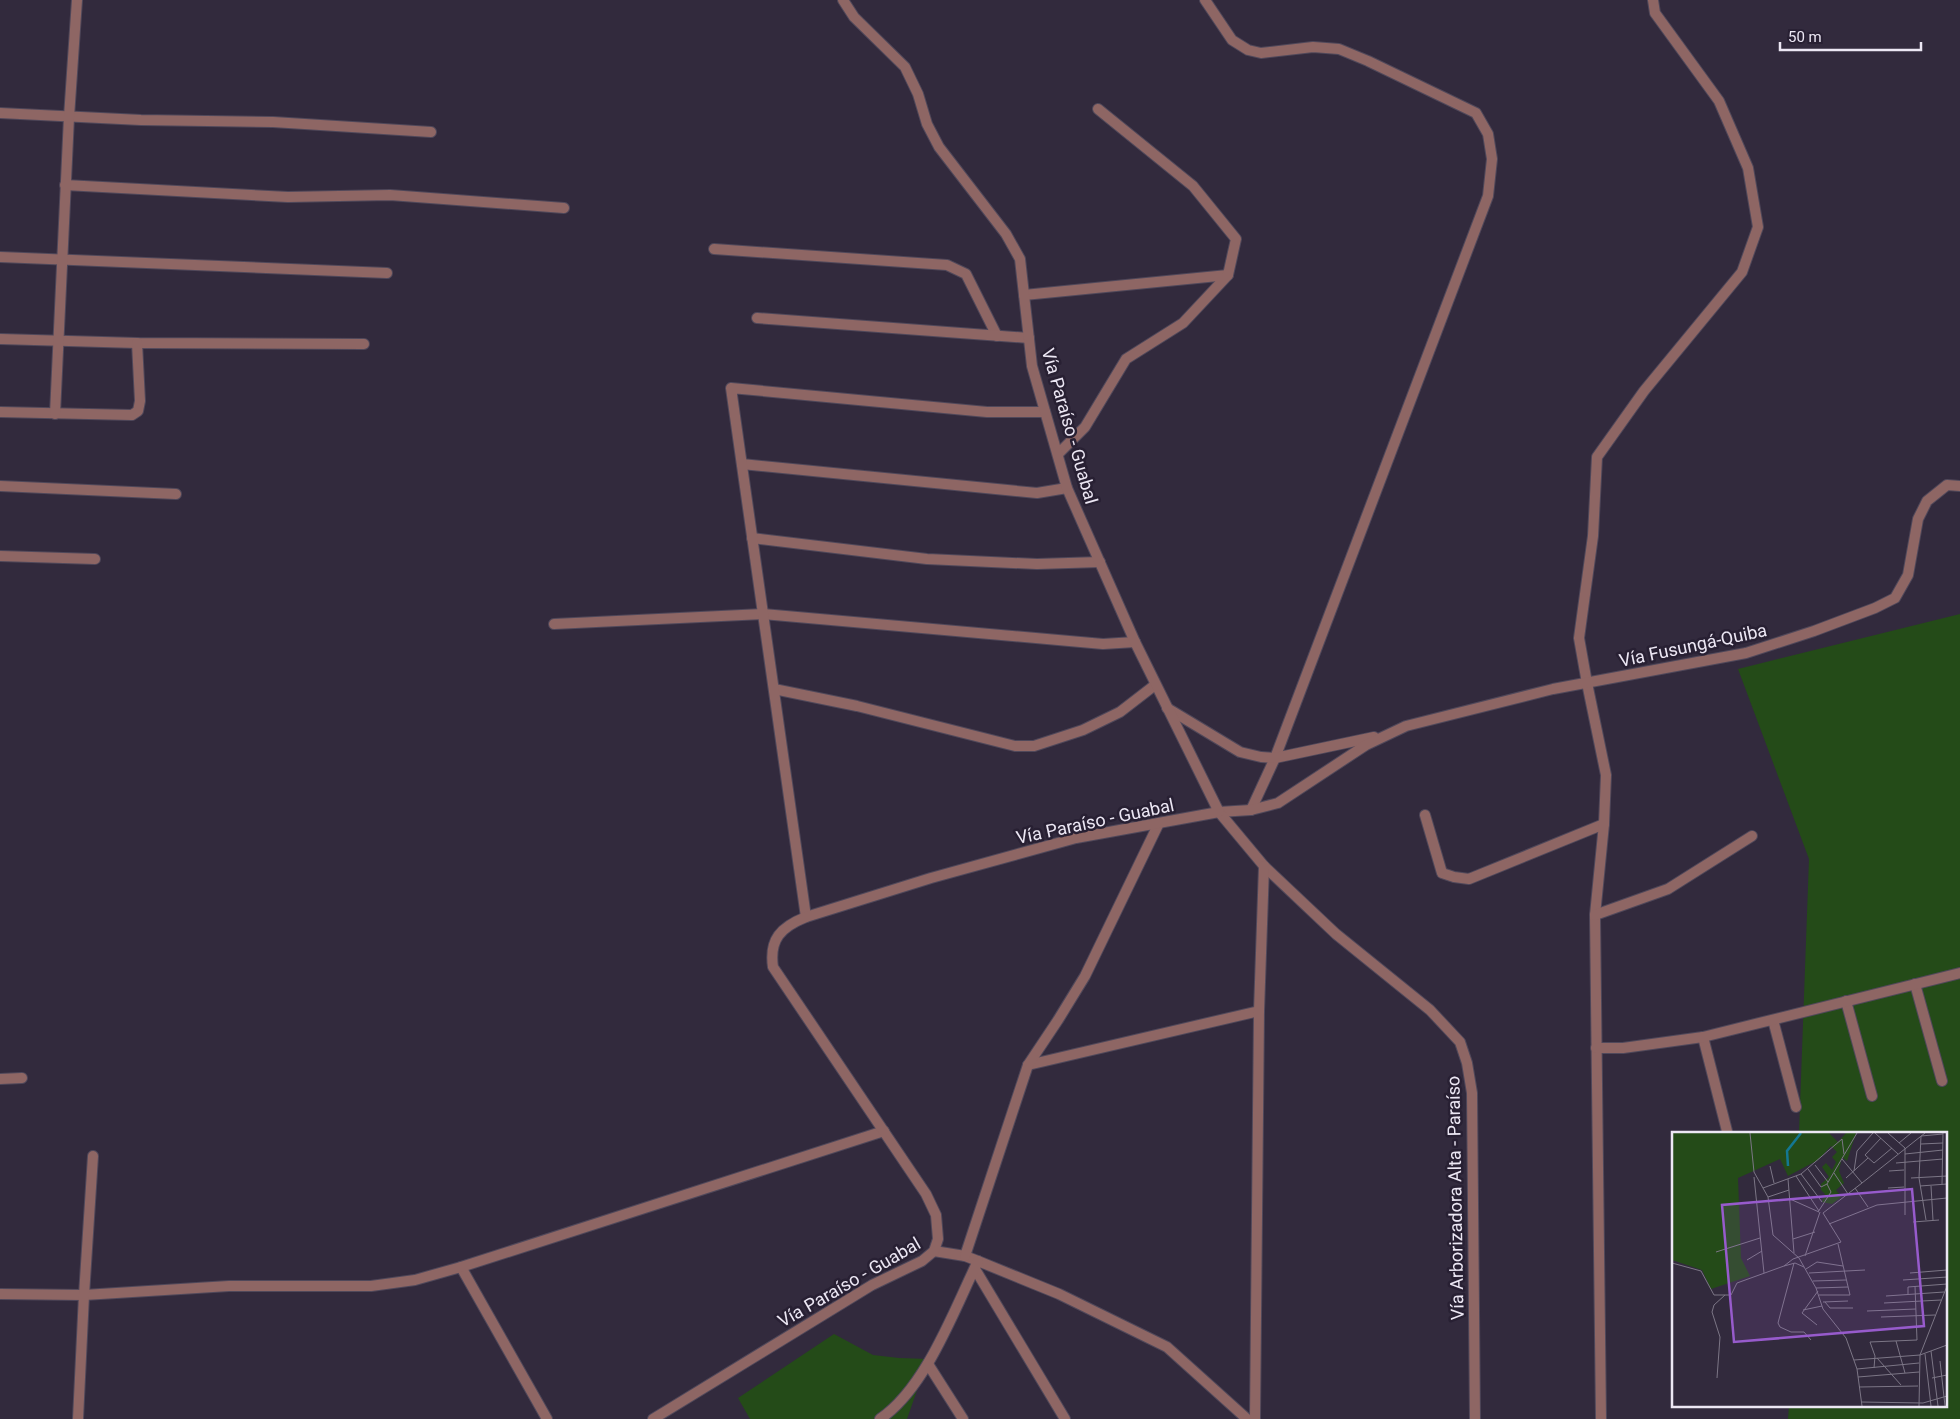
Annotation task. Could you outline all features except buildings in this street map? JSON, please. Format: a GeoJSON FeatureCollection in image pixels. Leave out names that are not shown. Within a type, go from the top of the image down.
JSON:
{"type":"FeatureCollection","features":[{"type":"Feature","properties":{"kind":"street"},"geometry":{"type":"LineString","coordinates":[[55,414],[57,341],[77,0]]}},
{"type":"Feature","properties":{"kind":"street","name":"Vía Paraíso - Guabal"},"geometry":{"type":"LineString","coordinates":[[657,1418],[872,1285],[922,1261],[934,1251],[938,1239],[936,1215],[926,1194],[773,967],[771,953],[777,936],[790,923],[931,878],[1076,838],[1220,812],[1155,685],[1068,488],[1032,366],[1020,259],[1006,234],[939,147],[927,124],[918,94],[905,67],[854,17],[843,0]]}},
{"type":"Feature","properties":{"kind":"street"},"geometry":{"type":"LineString","coordinates":[[1205,0],[1232,40],[1248,50],[1261,53],[1314,47],[1338,49],[1368,61],[1476,113],[1488,134],[1492,159],[1488,196],[1275,758],[1251,810]]}},
{"type":"Feature","properties":{"kind":"street"},"geometry":{"type":"LineString","coordinates":[[1601,1419],[1594,915],[1604,824],[1606,775],[1579,638],[1593,536],[1598,457],[1644,391],[1742,272],[1758,228],[1748,168],[1719,101],[1655,13],[1653,0]]}},
{"type":"Feature","properties":{"kind":"street"},"geometry":{"type":"LineString","coordinates":[[1058,454],[1085,427],[1126,359],[1183,323],[1228,275],[1236,239],[1193,186],[1098,108]]}},
{"type":"Feature","properties":{"kind":"street"},"geometry":{"type":"LineString","coordinates":[[0,113],[69,117],[272,122],[431,132]]}},
{"type":"Feature","properties":{"kind":"street"},"geometry":{"type":"LineString","coordinates":[[66,185],[288,197],[390,195],[564,208]]}},
{"type":"Feature","properties":{"kind":"street"},"geometry":{"type":"LineString","coordinates":[[714,249],[947,265],[966,274],[996,336]]}},
{"type":"Feature","properties":{"kind":"street"},"geometry":{"type":"LineString","coordinates":[[0,257],[62,258],[387,273]]}},
{"type":"Feature","properties":{"kind":"street"},"geometry":{"type":"LineString","coordinates":[[1024,295],[1228,275]]}},
{"type":"Feature","properties":{"kind":"street"},"geometry":{"type":"LineString","coordinates":[[757,318],[1029,338]]}},
{"type":"Feature","properties":{"kind":"street"},"geometry":{"type":"LineString","coordinates":[[0,339],[137,343],[364,344]]}},
{"type":"Feature","properties":{"kind":"street"},"geometry":{"type":"LineString","coordinates":[[0,412],[132,415],[138,411],[140,401],[137,343]]}},
{"type":"Feature","properties":{"kind":"street"},"geometry":{"type":"LineString","coordinates":[[806,917],[731,388],[987,412],[1045,412]]}},
{"type":"Feature","properties":{"kind":"street"},"geometry":{"type":"LineString","coordinates":[[742,464],[1037,493],[1068,488]]}},
{"type":"Feature","properties":{"kind":"street","name":"Vía Fusungá-Quiba"},"geometry":{"type":"LineString","coordinates":[[1384,735],[1415,724],[1554,689],[1746,653],[1814,631],[1875,608],[1895,598],[1908,575],[1918,519],[1927,501],[1947,485],[1960,486]]}},
{"type":"Feature","properties":{"kind":"street"},"geometry":{"type":"LineString","coordinates":[[0,486],[176,494]]}},
{"type":"Feature","properties":{"kind":"street"},"geometry":{"type":"LineString","coordinates":[[752,538],[927,559],[1038,564],[1100,562]]}},
{"type":"Feature","properties":{"kind":"street"},"geometry":{"type":"LineString","coordinates":[[0,556],[95,559]]}},
{"type":"Feature","properties":{"kind":"street"},"geometry":{"type":"LineString","coordinates":[[554,624],[763,614],[1103,644],[1135,642]]}},
{"type":"Feature","properties":{"kind":"street"},"geometry":{"type":"LineString","coordinates":[[774,688],[857,706],[1015,746],[1034,746],[1084,730],[1120,712],[1155,685]]}},
{"type":"Feature","properties":{"kind":"street"},"geometry":{"type":"LineString","coordinates":[[1167,708],[1240,752],[1261,757],[1275,758],[1384,735]]}},
{"type":"Feature","properties":{"kind":"street"},"geometry":{"type":"LineString","coordinates":[[1220,812],[1251,810],[1278,803],[1384,735]]}},
{"type":"Feature","properties":{"kind":"street","name":"Vía Arborizadora Alta - Paraíso"},"geometry":{"type":"LineString","coordinates":[[1220,812],[1264,866],[1336,934],[1430,1010],[1460,1042],[1467,1063],[1472,1093],[1475,1419]]}},
{"type":"Feature","properties":{"kind":"street"},"geometry":{"type":"LineString","coordinates":[[1426,815],[1442,873],[1454,878],[1469,879],[1604,824]]}},
{"type":"Feature","properties":{"kind":"street"},"geometry":{"type":"LineString","coordinates":[[965,1256],[1028,1065],[1085,976],[1159,823]]}},
{"type":"Feature","properties":{"kind":"street"},"geometry":{"type":"LineString","coordinates":[[1594,915],[1668,889],[1752,836]]}},
{"type":"Feature","properties":{"kind":"street"},"geometry":{"type":"LineString","coordinates":[[1255,1419],[1260,1011],[1264,866]]}},
{"type":"Feature","properties":{"kind":"street"},"geometry":{"type":"LineString","coordinates":[[1596,1048],[1623,1048],[1703,1037],[1960,973]]}},
{"type":"Feature","properties":{"kind":"street"},"geometry":{"type":"LineString","coordinates":[[1915,984],[1942,1081]]}},
{"type":"Feature","properties":{"kind":"street"},"geometry":{"type":"LineString","coordinates":[[1846,1001],[1872,1096]]}},
{"type":"Feature","properties":{"kind":"street"},"geometry":{"type":"LineString","coordinates":[[1028,1065],[1260,1011]]}},
{"type":"Feature","properties":{"kind":"street"},"geometry":{"type":"LineString","coordinates":[[1773,1020],[1796,1107]]}},
{"type":"Feature","properties":{"kind":"street"},"geometry":{"type":"LineString","coordinates":[[1703,1037],[1727,1131]]}},
{"type":"Feature","properties":{"kind":"street"},"geometry":{"type":"LineString","coordinates":[[0,1078],[22,1078]]}},
{"type":"Feature","properties":{"kind":"street"},"geometry":{"type":"LineString","coordinates":[[0,1294],[84,1295],[237,1286],[371,1286],[415,1280],[461,1267],[884,1131]]}},
{"type":"Feature","properties":{"kind":"street"},"geometry":{"type":"LineString","coordinates":[[78,1419],[93,1156]]}},
{"type":"Feature","properties":{"kind":"street"},"geometry":{"type":"LineString","coordinates":[[934,1251],[965,1256],[976,1265],[1059,1294],[1145,1334],[1167,1347],[1247,1419]]}},
{"type":"Feature","properties":{"kind":"street"},"geometry":{"type":"LineString","coordinates":[[880,1419],[899,1403],[928,1364],[976,1265]]}},
{"type":"Feature","properties":{"kind":"street"},"geometry":{"type":"LineString","coordinates":[[976,1265],[1065,1419]]}},
{"type":"Feature","properties":{"kind":"street"},"geometry":{"type":"LineString","coordinates":[[461,1267],[547,1419]]}},
{"type":"Feature","properties":{"kind":"street"},"geometry":{"type":"LineString","coordinates":[[928,1364],[963,1419]]}},
{"type":"Feature","properties":{"kind":"green space"},"geometry":{"type":"Polygon","coordinates":[[[1960,614],[1960,1419],[1788,1419],[1789,1406],[1948,1406],[1948,1132],[1799,1132],[1809,859],[1738,669],[1960,614]]]}},
{"type":"Feature","properties":{"kind":"green space"},"geometry":{"type":"Polygon","coordinates":[[[834,1334],[873,1355],[928,1359],[907,1419],[750,1419],[738,1398],[834,1334]]]}}]}
